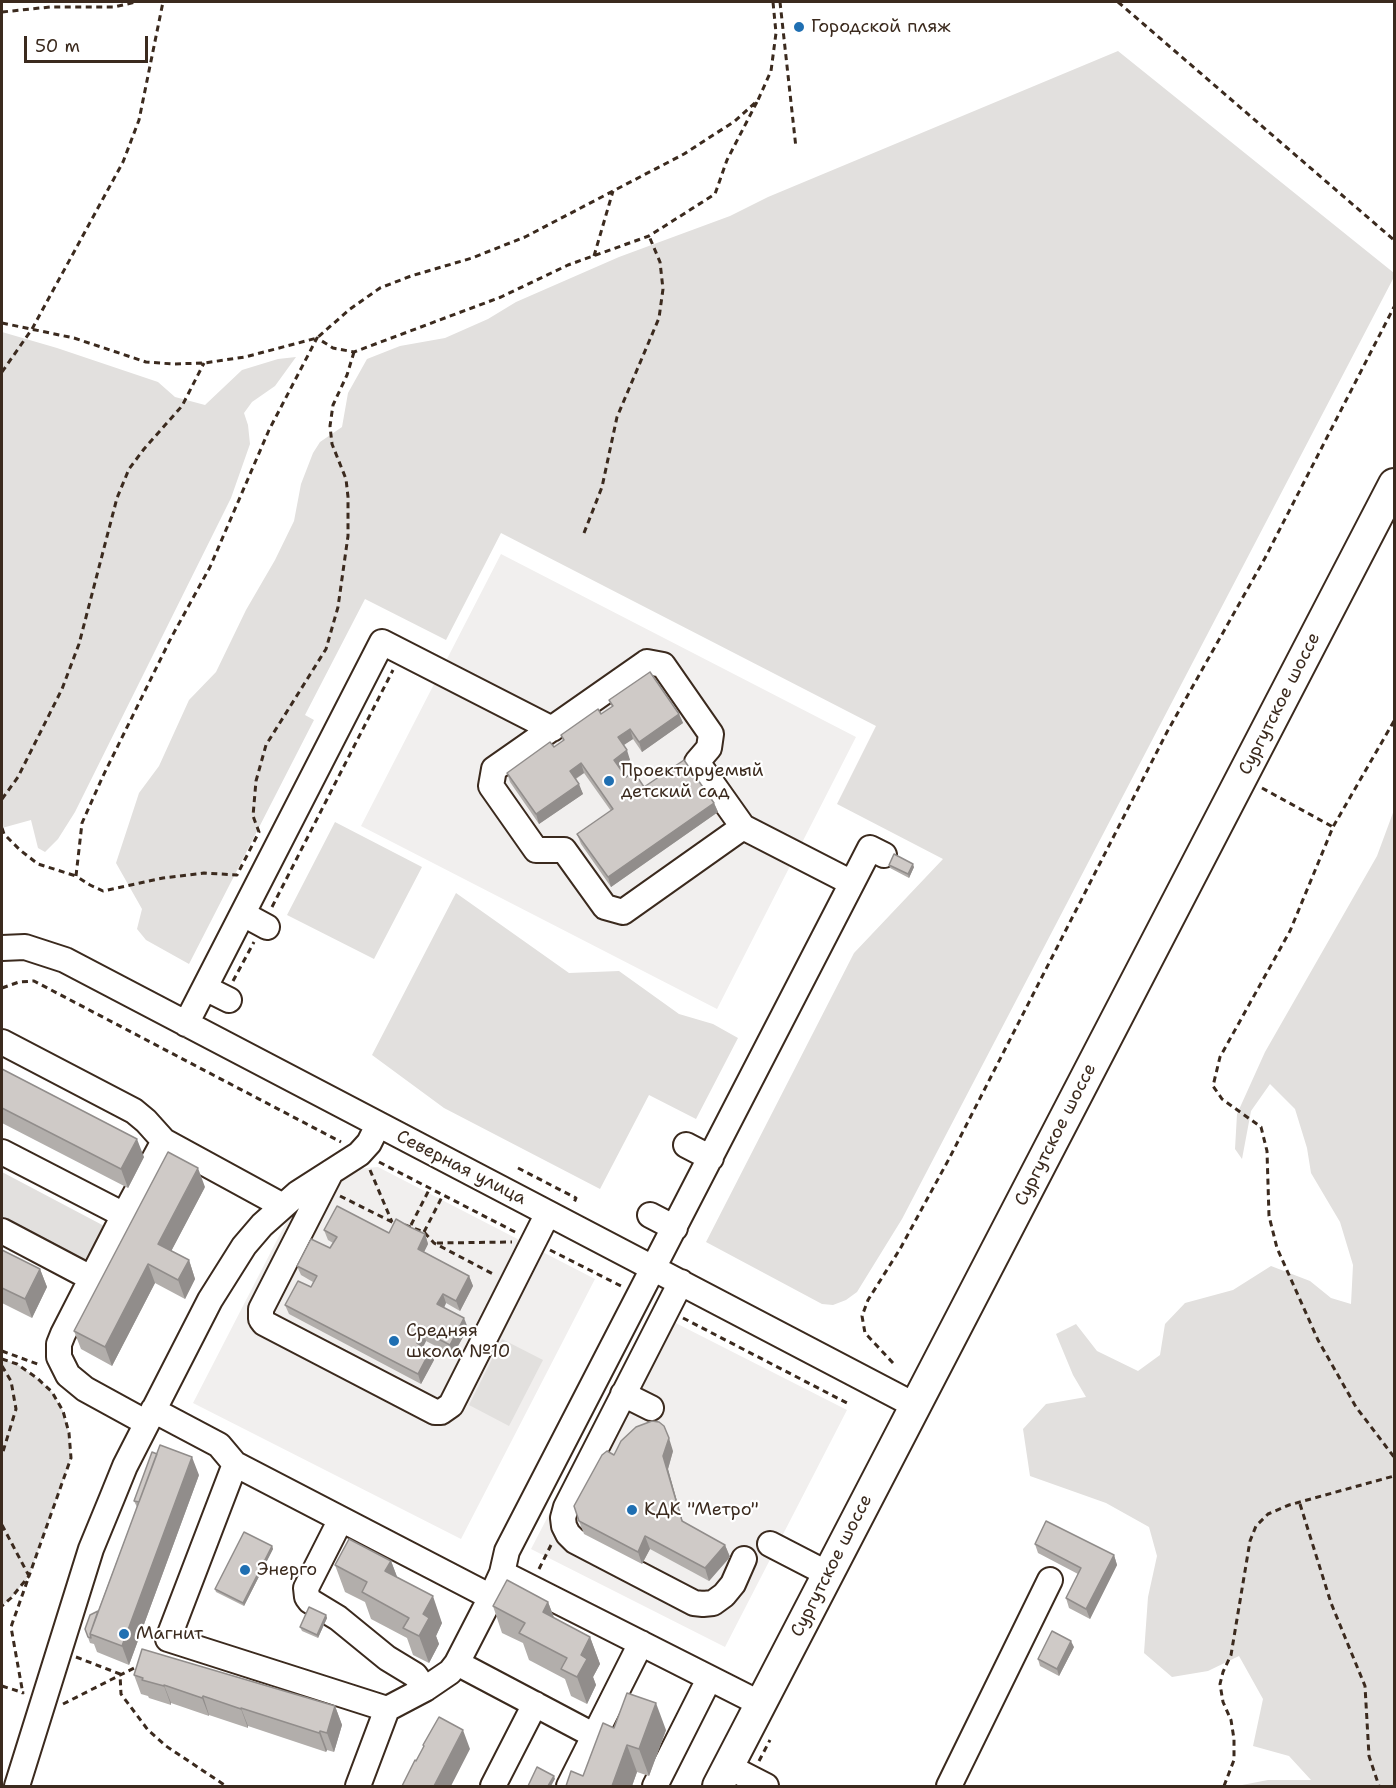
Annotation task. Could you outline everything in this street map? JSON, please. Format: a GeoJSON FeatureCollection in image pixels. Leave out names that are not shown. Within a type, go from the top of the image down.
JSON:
{"type":"FeatureCollection","features":[{"type":"Feature","properties":{"kind":"main road","name":"Сургутское шоссе"},"geometry":{"type":"LineString","coordinates":[[724,1777],[1395,484]]}},
{"type":"Feature","properties":{"kind":"street"},"geometry":{"type":"LineString","coordinates":[[186,1024],[220,995],[257,922],[382,642],[552,729]]}},
{"type":"Feature","properties":{"kind":"street"},"geometry":{"type":"LineString","coordinates":[[743,827],[623,912],[605,907],[564,849],[536,850],[491,786],[494,769],[647,662],[663,665],[711,734],[709,748],[697,762],[743,827],[852,884]]}},
{"type":"Feature","properties":{"kind":"street"},"geometry":{"type":"LineString","coordinates":[[358,1786],[387,1709],[425,1689],[457,1664],[502,1573],[507,1551],[870,848],[884,855]]}},
{"type":"Feature","properties":{"kind":"street","name":"Северная улица"},"geometry":{"type":"LineString","coordinates":[[2,948],[25,947],[65,960],[916,1406]]}},
{"type":"Feature","properties":{"kind":"street"},"geometry":{"type":"LineString","coordinates":[[2,1042],[134,1112],[146,1121],[164,1141],[283,1206]]}},
{"type":"Feature","properties":{"kind":"street"},"geometry":{"type":"LineString","coordinates":[[17,1786],[92,1549],[125,1466],[210,1300],[244,1245],[262,1225],[298,1192],[327,1179],[361,1152],[369,1143],[378,1125]]}},
{"type":"Feature","properties":{"kind":"street"},"geometry":{"type":"LineString","coordinates":[[164,1141],[91,1278],[59,1344],[59,1357],[68,1375],[85,1389],[219,1445],[235,1464],[491,1597]]}},
{"type":"Feature","properties":{"kind":"street"},"geometry":{"type":"LineString","coordinates":[[686,1145],[711,1158]]}},
{"type":"Feature","properties":{"kind":"street"},"geometry":{"type":"LineString","coordinates":[[2,1152],[124,1215]]}},
{"type":"Feature","properties":{"kind":"street"},"geometry":{"type":"LineString","coordinates":[[327,1179],[261,1309],[261,1319],[264,1323],[435,1412],[441,1412],[451,1405],[548,1213]]}},
{"type":"Feature","properties":{"kind":"street"},"geometry":{"type":"LineString","coordinates":[[650,1215],[675,1228]]}},
{"type":"Feature","properties":{"kind":"street"},"geometry":{"type":"LineString","coordinates":[[2,1231],[91,1278]]}},
{"type":"Feature","properties":{"kind":"street"},"geometry":{"type":"LineString","coordinates":[[681,1282],[566,1507],[563,1518],[568,1534],[575,1541],[694,1602],[712,1603],[724,1595],[733,1584],[744,1559]]}},
{"type":"Feature","properties":{"kind":"street"},"geometry":{"type":"LineString","coordinates":[[623,1394],[651,1408]]}},
{"type":"Feature","properties":{"kind":"street"},"geometry":{"type":"LineString","coordinates":[[235,1464],[168,1639],[387,1709]]}},
{"type":"Feature","properties":{"kind":"street"},"geometry":{"type":"LineString","coordinates":[[341,1519],[306,1588],[307,1597],[338,1618],[387,1658],[415,1674],[425,1689]]}},
{"type":"Feature","properties":{"kind":"street"},"geometry":{"type":"LineString","coordinates":[[770,1544],[828,1574]]}},
{"type":"Feature","properties":{"kind":"street"},"geometry":{"type":"LineString","coordinates":[[502,1573],[760,1704]]}},
{"type":"Feature","properties":{"kind":"street"},"geometry":{"type":"LineString","coordinates":[[949,1786],[1050,1580]]}},
{"type":"Feature","properties":{"kind":"street"},"geometry":{"type":"LineString","coordinates":[[569,1786],[642,1643]]}},
{"type":"Feature","properties":{"kind":"street"},"geometry":{"type":"LineString","coordinates":[[457,1664],[595,1736]]}},
{"type":"Feature","properties":{"kind":"street"},"geometry":{"type":"LineString","coordinates":[[655,1786],[710,1679]]}},
{"type":"Feature","properties":{"kind":"street"},"geometry":{"type":"LineString","coordinates":[[493,1786],[534,1704]]}},
{"type":"Feature","properties":{"kind":"street"},"geometry":{"type":"LineString","coordinates":[[724,1777],[766,1786]]}},
{"type":"Feature","properties":{"kind":"path"},"geometry":{"type":"LineString","coordinates":[[2,12],[50,7],[114,7],[136,2]]}},
{"type":"Feature","properties":{"kind":"path"},"geometry":{"type":"LineString","coordinates":[[2,372],[32,329],[123,162],[139,120],[163,2]]}},
{"type":"Feature","properties":{"kind":"path"},"geometry":{"type":"LineString","coordinates":[[2,323],[74,338],[146,362],[204,363],[245,357],[317,338],[333,348],[354,352],[501,297],[568,265],[649,236],[715,194],[727,160],[771,70],[776,33],[773,2]]}},
{"type":"Feature","properties":{"kind":"path"},"geometry":{"type":"LineString","coordinates":[[780,2],[796,148]]}},
{"type":"Feature","properties":{"kind":"path"},"geometry":{"type":"LineString","coordinates":[[1118,2],[1395,240]]}},
{"type":"Feature","properties":{"kind":"path"},"geometry":{"type":"LineString","coordinates":[[76,876],[82,823],[103,776],[171,638],[210,567],[269,430],[317,338],[350,309],[380,288],[472,258],[525,237],[684,154],[735,121],[758,100]]}},
{"type":"Feature","properties":{"kind":"path"},"geometry":{"type":"LineString","coordinates":[[594,256],[613,191]]}},
{"type":"Feature","properties":{"kind":"path"},"geometry":{"type":"LineString","coordinates":[[584,532],[602,487],[617,417],[659,318],[663,289],[660,262],[649,236]]}},
{"type":"Feature","properties":{"kind":"path"},"geometry":{"type":"LineString","coordinates":[[893,1363],[865,1333],[862,1316],[868,1300],[900,1249],[950,1157],[1167,732],[1265,558],[1395,307]]}},
{"type":"Feature","properties":{"kind":"path"},"geometry":{"type":"LineString","coordinates":[[2,828],[4,834],[20,850],[38,864],[76,876],[103,891],[163,878],[204,873],[237,876],[259,832],[252,816],[256,781],[266,745],[326,649],[338,607],[348,536],[348,497],[346,479],[332,444],[330,426],[333,405],[347,375],[354,352]]}},
{"type":"Feature","properties":{"kind":"path"},"geometry":{"type":"LineString","coordinates":[[2,799],[18,777],[62,689],[79,644],[117,498],[129,469],[182,406],[204,363]]}},
{"type":"Feature","properties":{"kind":"path"},"geometry":{"type":"LineString","coordinates":[[220,995],[402,652]]}},
{"type":"Feature","properties":{"kind":"path"},"geometry":{"type":"LineString","coordinates":[[1395,721],[1333,827],[1290,931],[1220,1057],[1213,1086],[1222,1100],[1261,1127],[1267,1151],[1269,1216],[1277,1248],[1318,1340],[1356,1407],[1395,1457]]}},
{"type":"Feature","properties":{"kind":"path"},"geometry":{"type":"LineString","coordinates":[[1242,777],[1333,827]]}},
{"type":"Feature","properties":{"kind":"path"},"geometry":{"type":"LineString","coordinates":[[2,988],[19,982],[33,981],[44,986],[430,1188],[532,1246],[640,1296]]}},
{"type":"Feature","properties":{"kind":"path"},"geometry":{"type":"LineString","coordinates":[[361,1152],[392,1223]]}},
{"type":"Feature","properties":{"kind":"path"},"geometry":{"type":"LineString","coordinates":[[327,1179],[392,1223],[411,1225],[424,1232],[434,1244],[512,1284]]}},
{"type":"Feature","properties":{"kind":"path"},"geometry":{"type":"LineString","coordinates":[[411,1225],[430,1188]]}},
{"type":"Feature","properties":{"kind":"path"},"geometry":{"type":"LineString","coordinates":[[424,1232],[443,1195]]}},
{"type":"Feature","properties":{"kind":"path"},"geometry":{"type":"LineString","coordinates":[[434,1244],[513,1242],[532,1246]]}},
{"type":"Feature","properties":{"kind":"path"},"geometry":{"type":"LineString","coordinates":[[667,1310],[847,1403]]}},
{"type":"Feature","properties":{"kind":"path"},"geometry":{"type":"LineString","coordinates":[[2,1351],[68,1375]]}},
{"type":"Feature","properties":{"kind":"path"},"geometry":{"type":"LineString","coordinates":[[2,1359],[17,1364],[52,1392],[63,1411],[69,1433],[71,1458],[11,1627],[24,1693],[2,1686]]}},
{"type":"Feature","properties":{"kind":"path"},"geometry":{"type":"LineString","coordinates":[[2,1366],[11,1381],[16,1409],[2,1455]]}},
{"type":"Feature","properties":{"kind":"path"},"geometry":{"type":"LineString","coordinates":[[1224,1786],[1234,1760],[1234,1739],[1232,1720],[1223,1702],[1220,1684],[1231,1655],[1250,1541],[1256,1526],[1268,1514],[1289,1505],[1395,1476]]}},
{"type":"Feature","properties":{"kind":"path"},"geometry":{"type":"LineString","coordinates":[[1299,1504],[1331,1603],[1365,1686],[1369,1756],[1379,1786]]}},
{"type":"Feature","properties":{"kind":"path"},"geometry":{"type":"LineString","coordinates":[[2,1525],[29,1576]]}},
{"type":"Feature","properties":{"kind":"path"},"geometry":{"type":"LineString","coordinates":[[2,1606],[29,1576]]}},
{"type":"Feature","properties":{"kind":"path"},"geometry":{"type":"LineString","coordinates":[[74,1656],[120,1674]]}},
{"type":"Feature","properties":{"kind":"path"},"geometry":{"type":"LineString","coordinates":[[61,1704],[144,1663]]}},
{"type":"Feature","properties":{"kind":"path"},"geometry":{"type":"LineString","coordinates":[[120,1674],[121,1694],[148,1730],[166,1746],[226,1786]]}},
{"type":"Feature","properties":{"kind":"shaded area"},"geometry":{"type":"Polygon","coordinates":[[[1118,51],[1394,273],[1394,277],[902,1219],[857,1292],[833,1305],[822,1304],[706,1242],[854,953],[943,859],[837,804],[876,726],[501,533],[446,640],[365,599],[305,715],[314,720],[189,964],[146,940],[137,929],[142,909],[116,863],[139,793],[159,766],[189,700],[216,672],[246,610],[275,560],[294,521],[301,484],[313,453],[320,442],[342,427],[348,393],[367,359],[400,346],[445,338],[488,319],[516,302],[619,257],[730,216],[768,197],[1118,51]]]}},
{"type":"Feature","properties":{"kind":"shaded area"},"geometry":{"type":"Polygon","coordinates":[[[2,332],[158,382],[175,397],[205,405],[242,370],[278,359],[296,357],[275,386],[252,402],[244,413],[250,444],[231,498],[75,812],[58,839],[45,852],[38,848],[31,820],[2,828],[2,332]]]}},
{"type":"Feature","properties":{"kind":"shaded area","name":"Проектируемый детский сад"},"geometry":{"type":"Polygon","coordinates":[[[501,554],[856,737],[717,1009],[361,826],[501,554]]]}},
{"type":"Feature","properties":{"kind":"shaded area"},"geometry":{"type":"Polygon","coordinates":[[[1394,810],[1394,1786],[1241,1786],[1268,1780],[1311,1780],[1289,1756],[1253,1746],[1263,1699],[1239,1656],[1208,1671],[1172,1677],[1144,1653],[1148,1597],[1157,1556],[1149,1527],[1106,1503],[1030,1476],[1023,1429],[1046,1404],[1086,1397],[1073,1375],[1056,1334],[1076,1324],[1097,1351],[1138,1371],[1160,1355],[1165,1324],[1185,1303],[1233,1290],[1271,1266],[1310,1281],[1331,1298],[1351,1304],[1353,1265],[1340,1222],[1311,1173],[1307,1148],[1295,1109],[1270,1084],[1251,1111],[1242,1159],[1235,1149],[1237,1114],[1265,1052],[1377,856],[1394,810]]]}},
{"type":"Feature","properties":{"kind":"shaded area"},"geometry":{"type":"Polygon","coordinates":[[[335,822],[422,867],[374,959],[287,915],[335,822]]]}},
{"type":"Feature","properties":{"kind":"shaded area"},"geometry":{"type":"Polygon","coordinates":[[[456,893],[569,973],[619,971],[679,1014],[713,1024],[738,1038],[696,1119],[649,1095],[600,1189],[444,1108],[372,1055],[456,893]]]}},
{"type":"Feature","properties":{"kind":"shaded area","name":"Средняя школа №10"},"geometry":{"type":"Polygon","coordinates":[[[378,1167],[595,1279],[461,1539],[193,1403],[294,1207],[355,1169],[378,1167]]]}},
{"type":"Feature","properties":{"kind":"shaded area"},"geometry":{"type":"Polygon","coordinates":[[[2,1172],[108,1228],[87,1267],[2,1222],[2,1172]]]}},
{"type":"Feature","properties":{"kind":"shaded area"},"geometry":{"type":"Polygon","coordinates":[[[654,1312],[847,1410],[725,1647],[531,1549],[654,1312]]]}},
{"type":"Feature","properties":{"kind":"shaded area"},"geometry":{"type":"Polygon","coordinates":[[[502,1339],[543,1360],[509,1426],[469,1405],[502,1339]]]}},
{"type":"Feature","properties":{"kind":"shaded area"},"geometry":{"type":"Polygon","coordinates":[[[2,1359],[17,1364],[52,1392],[63,1411],[69,1433],[71,1458],[29,1576],[2,1606],[2,1359]]]}},
{"type":"Feature","properties":{"kind":"building"},"geometry":{"type":"Polygon","coordinates":[[[650,672],[679,714],[639,742],[630,729],[618,737],[627,750],[614,760],[626,777],[634,772],[644,787],[684,760],[714,803],[608,877],[577,834],[613,809],[581,763],[570,771],[579,784],[536,814],[507,773],[550,742],[554,747],[564,740],[561,735],[598,709],[601,714],[613,706],[609,700],[650,672]]]}},
{"type":"Feature","properties":{"kind":"building"},"geometry":{"type":"Polygon","coordinates":[[[894,854],[913,864],[908,874],[889,865],[894,854]]]}},
{"type":"Feature","properties":{"kind":"building"},"geometry":{"type":"Polygon","coordinates":[[[2,1069],[137,1139],[121,1169],[2,1108],[2,1069]]]}},
{"type":"Feature","properties":{"kind":"building"},"geometry":{"type":"Polygon","coordinates":[[[168,1152],[198,1168],[158,1244],[189,1260],[178,1280],[148,1264],[105,1347],[74,1331],[168,1152]]]}},
{"type":"Feature","properties":{"kind":"building"},"geometry":{"type":"Polygon","coordinates":[[[337,1206],[389,1233],[396,1219],[425,1234],[418,1249],[469,1276],[456,1301],[443,1294],[437,1304],[464,1318],[450,1345],[423,1331],[417,1343],[430,1351],[418,1374],[285,1305],[298,1281],[311,1287],[317,1276],[297,1266],[311,1239],[330,1248],[337,1237],[324,1230],[337,1206]]]}},
{"type":"Feature","properties":{"kind":"building"},"geometry":{"type":"Polygon","coordinates":[[[2,1250],[40,1269],[25,1299],[2,1288],[2,1250]]]}},
{"type":"Feature","properties":{"kind":"building","name":"КДК \"Метро\""},"geometry":{"type":"Polygon","coordinates":[[[652,1421],[664,1426],[669,1438],[663,1456],[682,1521],[725,1545],[705,1568],[645,1536],[638,1552],[579,1521],[574,1506],[602,1455],[607,1451],[614,1455],[621,1441],[636,1427],[652,1421]]]}},
{"type":"Feature","properties":{"kind":"building"},"geometry":{"type":"Polygon","coordinates":[[[160,1445],[192,1457],[122,1646],[90,1634],[160,1445]]]}},
{"type":"Feature","properties":{"kind":"building"},"geometry":{"type":"Polygon","coordinates":[[[152,1452],[157,1454],[139,1502],[134,1501],[152,1452]]]}},
{"type":"Feature","properties":{"kind":"building"},"geometry":{"type":"Polygon","coordinates":[[[1046,1521],[1114,1555],[1086,1609],[1066,1598],[1081,1568],[1035,1544],[1046,1521]]]}},
{"type":"Feature","properties":{"kind":"building","name":"Энерго"},"geometry":{"type":"Polygon","coordinates":[[[244,1532],[272,1546],[243,1603],[215,1589],[244,1532]]]}},
{"type":"Feature","properties":{"kind":"building"},"geometry":{"type":"Polygon","coordinates":[[[349,1539],[391,1561],[385,1571],[433,1596],[423,1614],[429,1618],[419,1636],[403,1628],[409,1618],[362,1592],[367,1582],[335,1565],[349,1539]]]}},
{"type":"Feature","properties":{"kind":"building"},"geometry":{"type":"Polygon","coordinates":[[[507,1580],[548,1602],[543,1612],[590,1637],[581,1655],[587,1659],[577,1677],[561,1669],[567,1658],[519,1633],[525,1623],[493,1606],[507,1580]]]}},
{"type":"Feature","properties":{"kind":"building"},"geometry":{"type":"Polygon","coordinates":[[[309,1607],[326,1615],[317,1635],[300,1627],[309,1607]]]}},
{"type":"Feature","properties":{"kind":"building"},"geometry":{"type":"Polygon","coordinates":[[[98,1611],[90,1634],[91,1638],[88,1637],[85,1629],[90,1615],[98,1611]]]}},
{"type":"Feature","properties":{"kind":"building"},"geometry":{"type":"Polygon","coordinates":[[[1052,1631],[1071,1641],[1057,1669],[1038,1659],[1052,1631]]]}},
{"type":"Feature","properties":{"kind":"building"},"geometry":{"type":"Polygon","coordinates":[[[142,1649],[335,1706],[327,1733],[320,1731],[319,1733],[203,1696],[202,1698],[142,1680],[143,1678],[134,1675],[142,1649]]]}},
{"type":"Feature","properties":{"kind":"building"},"geometry":{"type":"Polygon","coordinates":[[[627,1693],[656,1703],[639,1749],[627,1745],[612,1786],[566,1786],[571,1771],[583,1776],[603,1723],[614,1728],[627,1693]]]}},
{"type":"Feature","properties":{"kind":"building"},"geometry":{"type":"Polygon","coordinates":[[[439,1717],[463,1730],[434,1786],[402,1786],[423,1745],[439,1717]]]}},
{"type":"Feature","properties":{"kind":"building"},"geometry":{"type":"Polygon","coordinates":[[[537,1767],[554,1776],[548,1786],[528,1786],[537,1767]]]}},
{"type":"Feature","properties":{"kind":"place","name":"Городской пляж"},"geometry":{"type":"Point","coordinates":[799,27]}},
{"type":"Feature","properties":{"kind":"place","name":"Проектируемый детский сад"},"geometry":{"type":"Point","coordinates":[609,781]}},
{"type":"Feature","properties":{"kind":"place","name":"Средняя школа №10"},"geometry":{"type":"Point","coordinates":[394,1341]}},
{"type":"Feature","properties":{"kind":"place","name":"КДК \"Метро\""},"geometry":{"type":"Point","coordinates":[632,1510]}},
{"type":"Feature","properties":{"kind":"place","name":"Энерго"},"geometry":{"type":"Point","coordinates":[245,1570]}},
{"type":"Feature","properties":{"kind":"place","name":"Магнит"},"geometry":{"type":"Point","coordinates":[124,1634]}}]}
